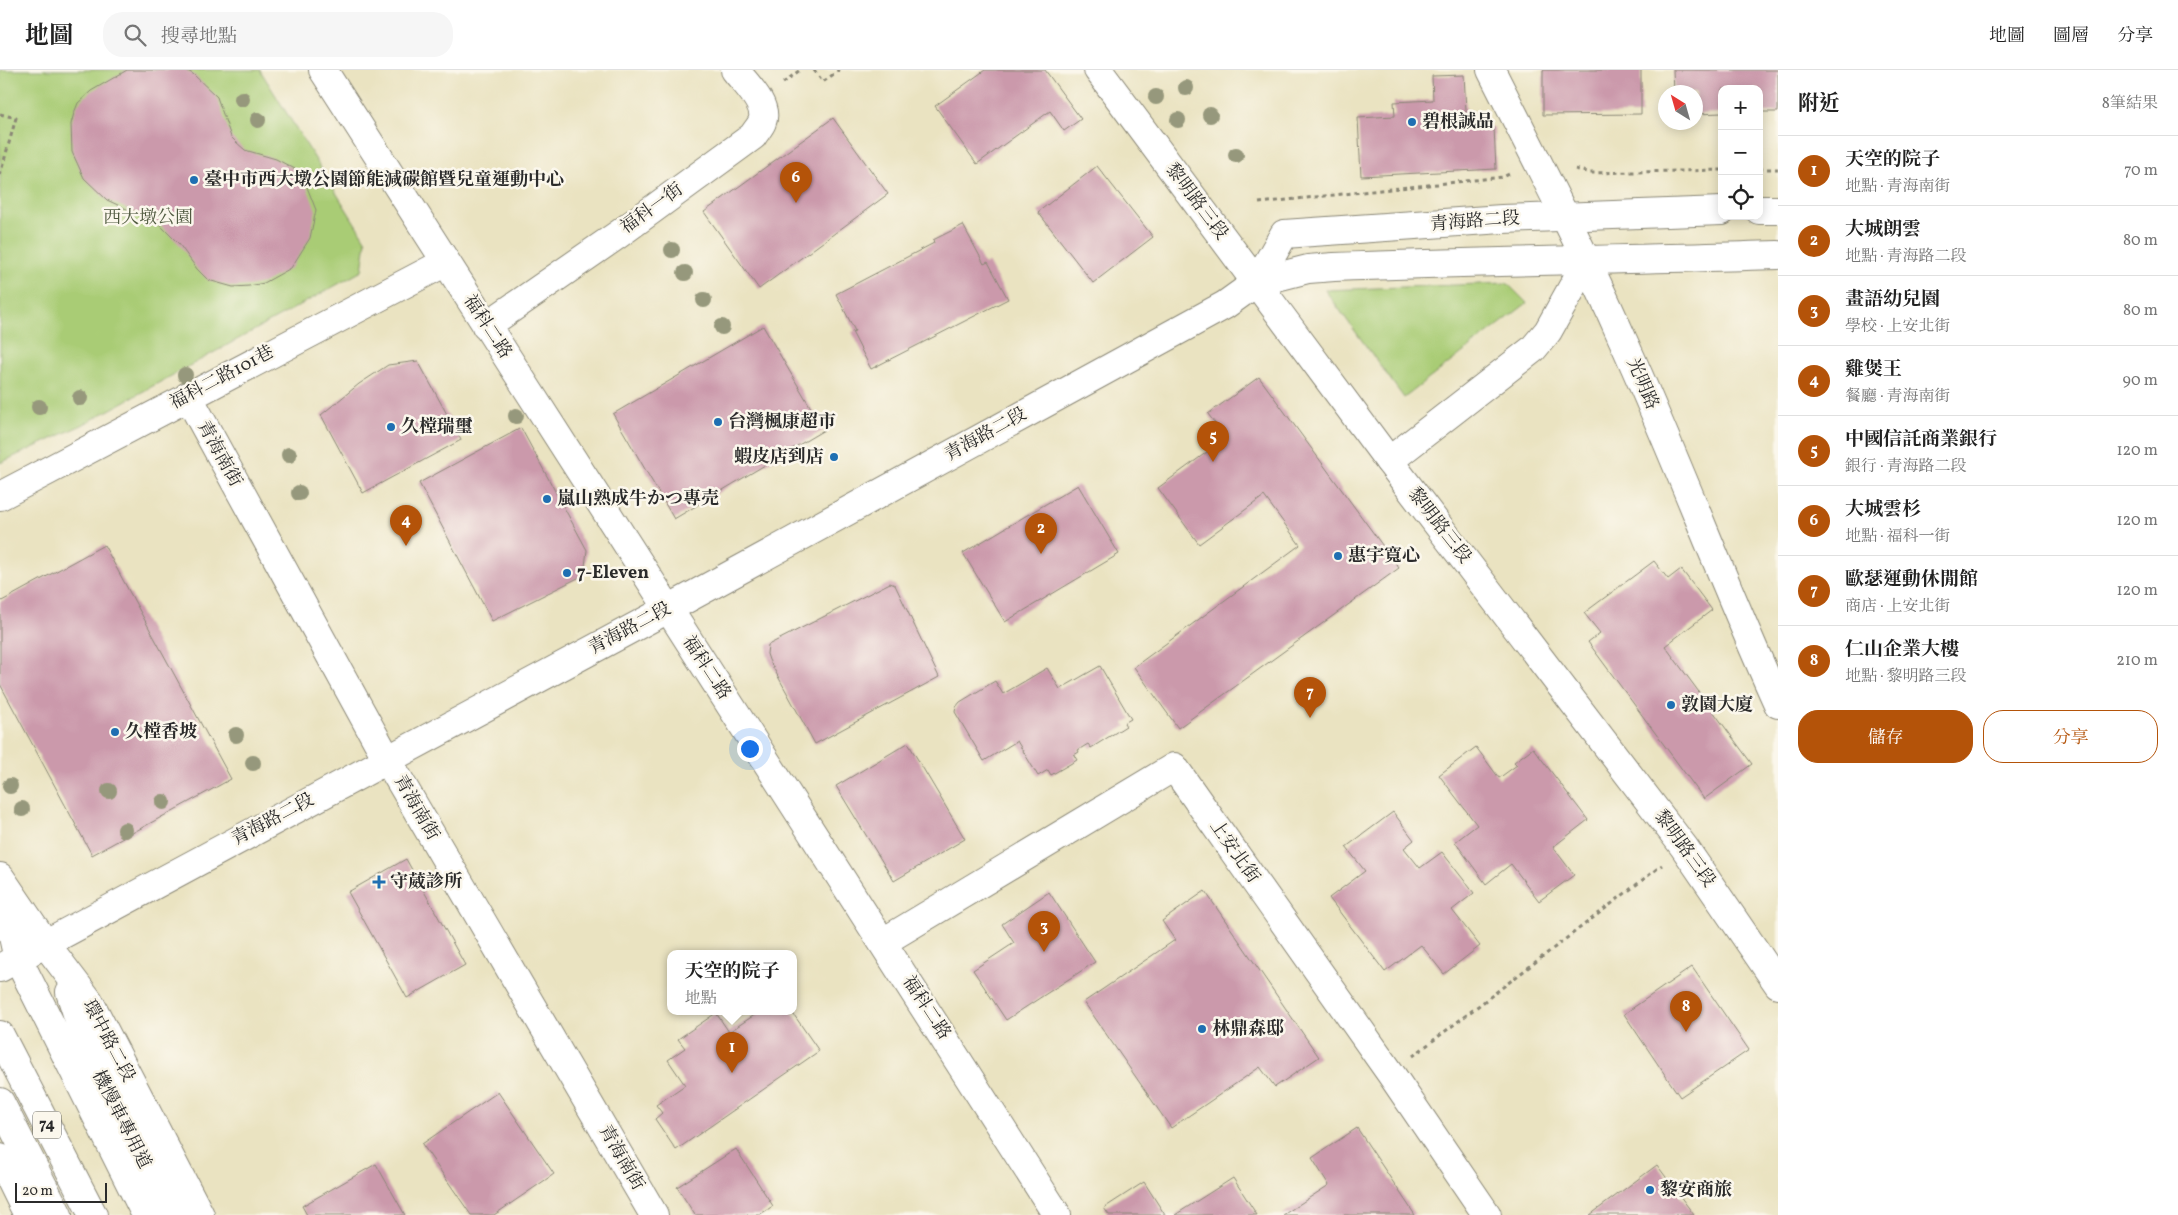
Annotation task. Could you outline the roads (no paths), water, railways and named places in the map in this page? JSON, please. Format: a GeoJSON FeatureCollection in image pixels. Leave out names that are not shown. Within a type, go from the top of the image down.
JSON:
{"type":"FeatureCollection","features":[{"type":"Feature","properties":{"kind":"main road","name":"福科二路"},"geometry":{"type":"LineString","coordinates":[[323,70],[1058,1215]]}},
{"type":"Feature","properties":{"kind":"main road","name":"福科一街"},"geometry":{"type":"LineString","coordinates":[[486,326],[619,234],[752,136],[762,122],[764,111],[735,70]]}},
{"type":"Feature","properties":{"kind":"main road","name":"黎明路三段"},"geometry":{"type":"LineString","coordinates":[[1098,70],[1389,461],[1684,847],[1778,984]]}},
{"type":"Feature","properties":{"kind":"main road","name":"光明路"},"geometry":{"type":"LineString","coordinates":[[1491,70],[1566,216],[1623,340],[1778,704]]}},
{"type":"Feature","properties":{"kind":"main road"},"geometry":{"type":"LineString","coordinates":[[1763,210],[1778,210]]}},
{"type":"Feature","properties":{"kind":"main road","name":"青海路二段"},"geometry":{"type":"LineString","coordinates":[[1257,282],[1284,234],[1566,216],[1718,211]]}},
{"type":"Feature","properties":{"kind":"main road","name":"青海路二段"},"geometry":{"type":"LineString","coordinates":[[9,964],[668,609],[1225,305],[1257,282],[1308,269],[1497,261],[1587,261],[1778,255]]}},
{"type":"Feature","properties":{"kind":"main road"},"geometry":{"type":"LineString","coordinates":[[1389,461],[1533,349],[1548,331],[1587,261]]}},
{"type":"Feature","properties":{"kind":"main road","name":"福科二路101巷"},"geometry":{"type":"LineString","coordinates":[[0,496],[446,262]]}},
{"type":"Feature","properties":{"kind":"main road","name":"青海南街"},"geometry":{"type":"LineString","coordinates":[[188,396],[387,759],[654,1215]]}},
{"type":"Feature","properties":{"kind":"main road","name":"上安北街"},"geometry":{"type":"LineString","coordinates":[[883,942],[1174,767],[1391,1074],[1487,1215]]}},
{"type":"Feature","properties":{"kind":"main road"},"geometry":{"type":"LineString","coordinates":[[0,877],[9,964],[146,1215]]}},
{"type":"Feature","properties":{"kind":"main road","name":"環中路二段"},"geometry":{"type":"LineString","coordinates":[[0,877],[45,944],[89,1001],[200,1215]]}},
{"type":"Feature","properties":{"kind":"main road","name":"機慢車專用道"},"geometry":{"type":"LineString","coordinates":[[61,965],[94,1067],[171,1215]]}},
{"type":"Feature","properties":{"kind":"main road","name":"74"},"geometry":{"type":"LineString","coordinates":[[0,1035],[93,1215]]}},
{"type":"Feature","properties":{"kind":"main road"},"geometry":{"type":"LineString","coordinates":[[0,1102],[58,1215]]}},
{"type":"Feature","properties":{"kind":"main road"},"geometry":{"type":"LineString","coordinates":[[0,1158],[28,1215]]}},
{"type":"Feature","properties":{"kind":"place","name":"碧根誠品"},"geometry":{"type":"Point","coordinates":[1412,122]}},
{"type":"Feature","properties":{"kind":"place","name":"臺中市西大墩公園節能減碳館暨兒童運動中心"},"geometry":{"type":"Point","coordinates":[194,180]}},
{"type":"Feature","properties":{"kind":"place","name":"大城雲杉"},"geometry":{"type":"Point","coordinates":[796,203]}},
{"type":"Feature","properties":{"kind":"place","name":"台灣楓康超市"},"geometry":{"type":"Point","coordinates":[718,422]}},
{"type":"Feature","properties":{"kind":"place","name":"久樘瑞璽"},"geometry":{"type":"Point","coordinates":[391,427]}},
{"type":"Feature","properties":{"kind":"place","name":"蝦皮店到店"},"geometry":{"type":"Point","coordinates":[834,457]}},
{"type":"Feature","properties":{"kind":"place","name":"中國信託商業銀行"},"geometry":{"type":"Point","coordinates":[1213,462]}},
{"type":"Feature","properties":{"kind":"place","name":"嵐山熟成牛かつ專売"},"geometry":{"type":"Point","coordinates":[547,499]}},
{"type":"Feature","properties":{"kind":"place","name":"雞煲王"},"geometry":{"type":"Point","coordinates":[406,546]}},
{"type":"Feature","properties":{"kind":"place","name":"大城朗雲"},"geometry":{"type":"Point","coordinates":[1041,554]}},
{"type":"Feature","properties":{"kind":"place","name":"惠宇寬心"},"geometry":{"type":"Point","coordinates":[1338,556]}},
{"type":"Feature","properties":{"kind":"place","name":"7-Eleven"},"geometry":{"type":"Point","coordinates":[567,573]}},
{"type":"Feature","properties":{"kind":"place","name":"敦園大廈"},"geometry":{"type":"Point","coordinates":[1671,705]}},
{"type":"Feature","properties":{"kind":"place","name":"歐瑟運動休閒館"},"geometry":{"type":"Point","coordinates":[1310,718]}},
{"type":"Feature","properties":{"kind":"place","name":"久樘香坡"},"geometry":{"type":"Point","coordinates":[115,732]}},
{"type":"Feature","properties":{"kind":"place","name":"守葳診所"},"geometry":{"type":"Point","coordinates":[379,882]}},
{"type":"Feature","properties":{"kind":"place","name":"畫語幼兒園"},"geometry":{"type":"Point","coordinates":[1044,952]}},
{"type":"Feature","properties":{"kind":"place","name":"林鼎森邸"},"geometry":{"type":"Point","coordinates":[1202,1029]}},
{"type":"Feature","properties":{"kind":"place","name":"仁山企業大樓"},"geometry":{"type":"Point","coordinates":[1686,1032]}},
{"type":"Feature","properties":{"kind":"place","name":"天空的院子"},"geometry":{"type":"Point","coordinates":[732,1073]}},
{"type":"Feature","properties":{"kind":"place","name":"黎安商旅"},"geometry":{"type":"Point","coordinates":[1650,1190]}},
{"type":"Feature","properties":{"kind":"park label","name":"西大墩公園"},"geometry":{"type":"Point","coordinates":[148,218]}}]}
